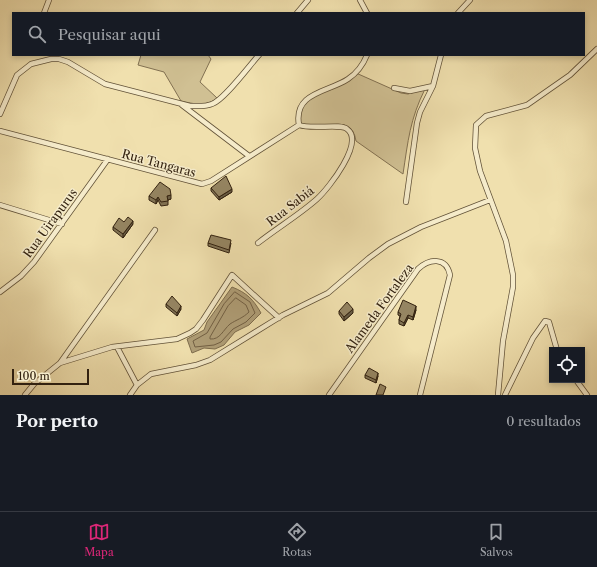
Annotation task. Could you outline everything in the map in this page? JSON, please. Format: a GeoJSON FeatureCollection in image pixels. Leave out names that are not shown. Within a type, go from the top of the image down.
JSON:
{"type":"FeatureCollection","features":[{"type":"Feature","properties":{"kind":"street"},"geometry":{"type":"LineString","coordinates":[[44,12],[49,0]]}},
{"type":"Feature","properties":{"kind":"street"},"geometry":{"type":"LineString","coordinates":[[298,12],[308,0]]}},
{"type":"Feature","properties":{"kind":"street"},"geometry":{"type":"LineString","coordinates":[[360,0],[366,12]]}},
{"type":"Feature","properties":{"kind":"street"},"geometry":{"type":"LineString","coordinates":[[459,12],[470,0]]}},
{"type":"Feature","properties":{"kind":"street"},"geometry":{"type":"LineString","coordinates":[[498,395],[503,341],[513,287],[513,274],[506,241],[480,171],[475,148],[476,125],[486,116],[527,105],[570,75],[597,49]]}},
{"type":"Feature","properties":{"kind":"street"},"geometry":{"type":"LineString","coordinates":[[0,114],[17,75],[31,64],[51,59],[68,62],[105,84],[180,103],[204,106],[213,104],[258,56]]}},
{"type":"Feature","properties":{"kind":"street"},"geometry":{"type":"LineString","coordinates":[[299,124],[298,117],[300,107],[309,97],[348,80],[357,72],[366,56]]}},
{"type":"Feature","properties":{"kind":"street"},"geometry":{"type":"LineString","coordinates":[[406,202],[417,123],[420,112],[432,86],[440,56]]}},
{"type":"Feature","properties":{"kind":"street"},"geometry":{"type":"LineString","coordinates":[[394,88],[410,91],[432,86]]}},
{"type":"Feature","properties":{"kind":"street"},"geometry":{"type":"LineString","coordinates":[[180,103],[249,156]]}},
{"type":"Feature","properties":{"kind":"street","name":"Rua Tangaras"},"geometry":{"type":"LineString","coordinates":[[0,131],[202,184],[211,181],[299,124]]}},
{"type":"Feature","properties":{"kind":"street","name":"Rua Sabiá"},"geometry":{"type":"LineString","coordinates":[[258,243],[317,198],[326,189],[352,148],[353,136],[346,128],[339,126],[314,128],[299,124]]}},
{"type":"Feature","properties":{"kind":"street","name":"Rua Uirapurus"},"geometry":{"type":"LineString","coordinates":[[0,292],[21,276],[34,262],[108,159]]}},
{"type":"Feature","properties":{"kind":"street"},"geometry":{"type":"LineString","coordinates":[[130,395],[137,384],[151,374],[196,365],[210,360],[278,318],[328,293],[368,258],[388,244],[421,227],[490,200]]}},
{"type":"Feature","properties":{"kind":"street"},"geometry":{"type":"LineString","coordinates":[[0,205],[62,224]]}},
{"type":"Feature","properties":{"kind":"street"},"geometry":{"type":"LineString","coordinates":[[25,395],[34,384],[60,363],[155,230]]}},
{"type":"Feature","properties":{"kind":"street","name":"Alameda Fortaleza"},"geometry":{"type":"LineString","coordinates":[[328,395],[418,269],[428,262],[437,261],[446,265],[450,275],[420,395]]}},
{"type":"Feature","properties":{"kind":"street"},"geometry":{"type":"LineString","coordinates":[[60,363],[112,347],[177,339],[196,329],[232,275],[278,318]]}},
{"type":"Feature","properties":{"kind":"street"},"geometry":{"type":"LineString","coordinates":[[505,395],[533,338],[545,321],[549,322],[556,347]]}},
{"type":"Feature","properties":{"kind":"street"},"geometry":{"type":"LineString","coordinates":[[117,347],[137,384]]}},
{"type":"Feature","properties":{"kind":"street"},"geometry":{"type":"LineString","coordinates":[[578,383],[587,395]]}},
{"type":"Feature","properties":{"kind":"shaded area"},"geometry":{"type":"Polygon","coordinates":[[[141,56],[209,56],[211,59],[200,82],[217,98],[205,104],[195,104],[181,101],[164,72],[138,65],[141,56]]]}},
{"type":"Feature","properties":{"kind":"shaded area"},"geometry":{"type":"Polygon","coordinates":[[[356,73],[401,93],[408,94],[425,89],[413,120],[403,174],[356,141],[353,131],[347,126],[340,124],[315,127],[307,126],[300,122],[302,107],[310,99],[356,73]]]}},
{"type":"Feature","properties":{"kind":"water"},"geometry":{"type":"Polygon","coordinates":[[[232,287],[249,297],[261,313],[249,325],[235,332],[224,345],[215,349],[204,348],[192,353],[187,339],[204,330],[207,322],[232,287]]]}},
{"type":"Feature","properties":{"kind":"building"},"geometry":{"type":"Polygon","coordinates":[[[226,176],[232,189],[219,197],[211,188],[226,176]]]}},
{"type":"Feature","properties":{"kind":"building"},"geometry":{"type":"Polygon","coordinates":[[[160,182],[170,189],[171,195],[167,196],[168,201],[161,202],[158,197],[156,200],[149,196],[160,182]]]}},
{"type":"Feature","properties":{"kind":"building"},"geometry":{"type":"Polygon","coordinates":[[[128,217],[133,221],[123,234],[113,227],[119,218],[124,222],[128,217]]]}},
{"type":"Feature","properties":{"kind":"building"},"geometry":{"type":"Polygon","coordinates":[[[211,235],[231,240],[229,250],[208,243],[211,235]]]}},
{"type":"Feature","properties":{"kind":"building"},"geometry":{"type":"Polygon","coordinates":[[[172,296],[181,306],[177,313],[166,304],[172,296]]]}},
{"type":"Feature","properties":{"kind":"building"},"geometry":{"type":"Polygon","coordinates":[[[403,300],[416,306],[413,317],[408,315],[404,323],[399,320],[401,314],[398,312],[403,300]]]}},
{"type":"Feature","properties":{"kind":"building"},"geometry":{"type":"Polygon","coordinates":[[[347,302],[353,309],[344,317],[339,311],[347,302]]]}},
{"type":"Feature","properties":{"kind":"building"},"geometry":{"type":"Polygon","coordinates":[[[369,368],[378,373],[376,380],[365,375],[369,368]]]}},
{"type":"Feature","properties":{"kind":"building"},"geometry":{"type":"Polygon","coordinates":[[[380,384],[386,387],[383,395],[376,395],[380,384]]]}}]}
